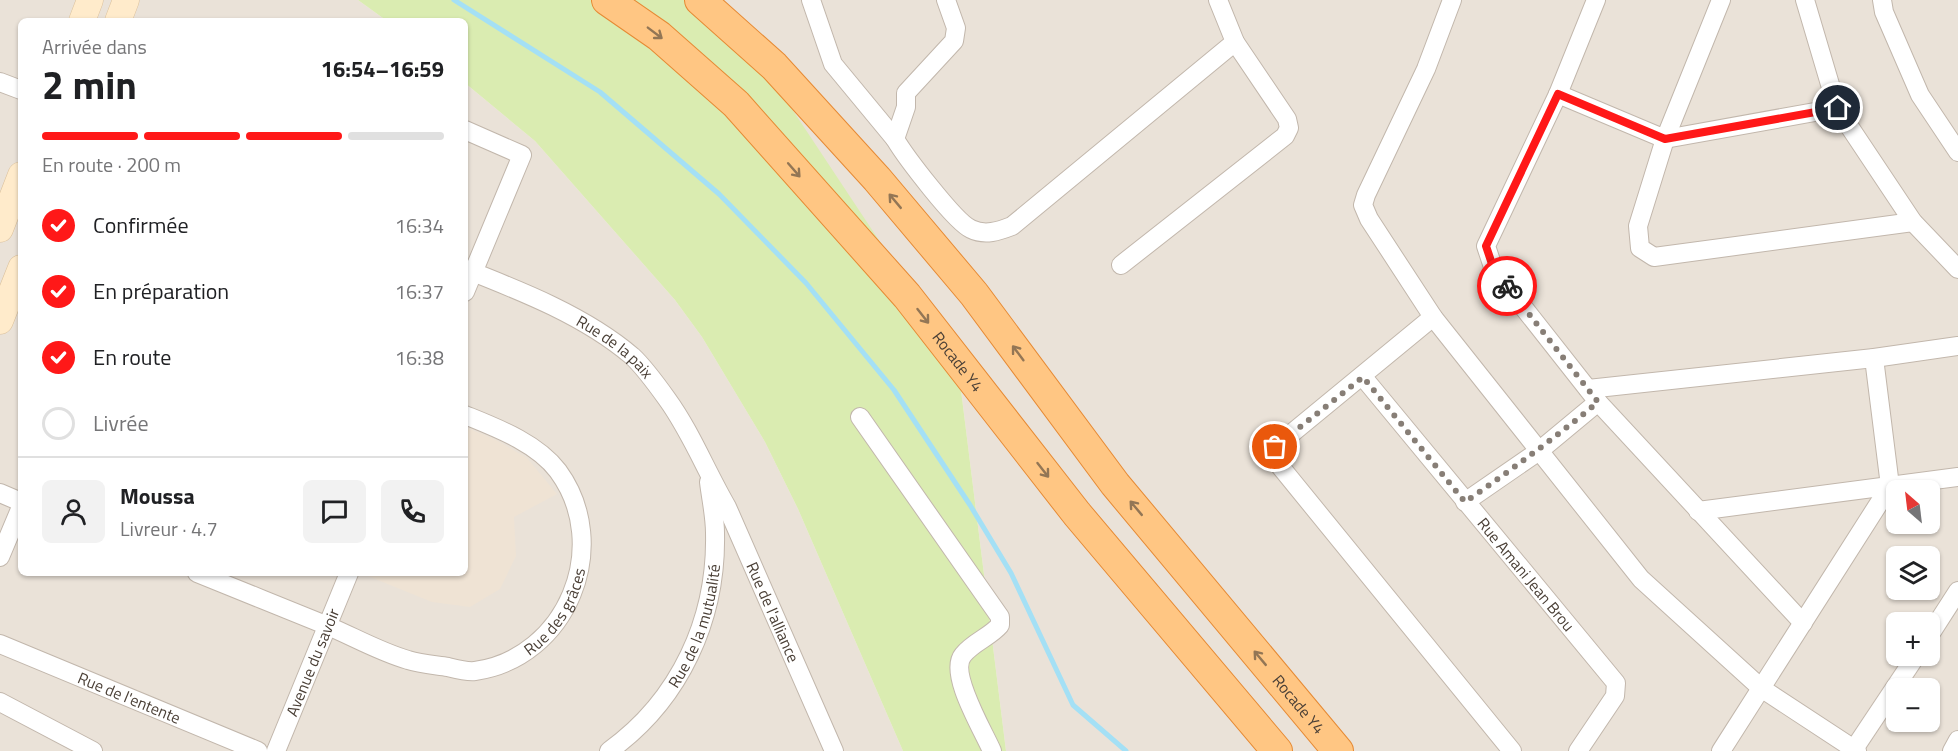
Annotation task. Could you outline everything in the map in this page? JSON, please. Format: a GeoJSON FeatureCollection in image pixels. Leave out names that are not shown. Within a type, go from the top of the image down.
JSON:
{"type":"FeatureCollection","features":[{"type":"Feature","properties":{"kind":"highway","name":"Rocade Y4"},"geometry":{"type":"LineString","coordinates":[[607,0],[659,36],[736,104],[907,296],[1077,514],[1277,751]]}},
{"type":"Feature","properties":{"kind":"highway","name":"Rocade Y4"},"geometry":{"type":"LineString","coordinates":[[700,0],[774,66],[877,179],[974,294],[1115,484],[1338,751]]}},
{"type":"Feature","properties":{"kind":"main road"},"geometry":{"type":"LineString","coordinates":[[83,18],[90,0]]}},
{"type":"Feature","properties":{"kind":"main road"},"geometry":{"type":"LineString","coordinates":[[119,18],[126,0]]}},
{"type":"Feature","properties":{"kind":"main road"},"geometry":{"type":"LineString","coordinates":[[0,229],[18,183]]}},
{"type":"Feature","properties":{"kind":"main road"},"geometry":{"type":"LineString","coordinates":[[0,321],[18,276]]}},
{"type":"Feature","properties":{"kind":"street"},"geometry":{"type":"LineString","coordinates":[[811,0],[833,64],[961,223],[980,232],[997,232],[1012,226],[1234,42]]}},
{"type":"Feature","properties":{"kind":"street"},"geometry":{"type":"LineString","coordinates":[[895,139],[906,107],[906,93],[954,41],[956,28],[946,0]]}},
{"type":"Feature","properties":{"kind":"street"},"geometry":{"type":"LineString","coordinates":[[1121,265],[1285,136],[1289,128],[1287,120],[1234,42],[1218,0]]}},
{"type":"Feature","properties":{"kind":"street"},"geometry":{"type":"LineString","coordinates":[[1452,0],[1426,69],[1366,195],[1364,205],[1369,219],[1433,317],[1641,579],[1761,688],[1856,750],[1910,666]]}},
{"type":"Feature","properties":{"kind":"street"},"geometry":{"type":"LineString","coordinates":[[1596,0],[1558,94],[1486,246],[1494,270],[1593,396],[1803,623]]}},
{"type":"Feature","properties":{"kind":"street"},"geometry":{"type":"LineString","coordinates":[[1721,0],[1665,139],[1638,226],[1640,248],[1654,256],[1913,222]]}},
{"type":"Feature","properties":{"kind":"street"},"geometry":{"type":"LineString","coordinates":[[1805,0],[1838,108],[1913,222],[1958,269]]}},
{"type":"Feature","properties":{"kind":"street"},"geometry":{"type":"LineString","coordinates":[[1882,0],[1884,12],[1920,95],[1958,152]]}},
{"type":"Feature","properties":{"kind":"street"},"geometry":{"type":"LineString","coordinates":[[0,82],[18,89]]}},
{"type":"Feature","properties":{"kind":"street"},"geometry":{"type":"LineString","coordinates":[[1558,94],[1665,139],[1838,108]]}},
{"type":"Feature","properties":{"kind":"street"},"geometry":{"type":"LineString","coordinates":[[468,131],[522,155],[469,270]]}},
{"type":"Feature","properties":{"kind":"street","name":"Rue de la paix"},"geometry":{"type":"LineString","coordinates":[[469,270],[595,330],[633,357],[667,398],[690,435],[708,475]]}},
{"type":"Feature","properties":{"kind":"street"},"geometry":{"type":"LineString","coordinates":[[1433,317],[1363,377],[1275,447],[1273,453],[1275,460],[1512,751]]}},
{"type":"Feature","properties":{"kind":"street"},"geometry":{"type":"LineString","coordinates":[[1465,502],[1539,451],[1593,396],[1958,346]]}},
{"type":"Feature","properties":{"kind":"street"},"geometry":{"type":"LineString","coordinates":[[1874,358],[1889,480]]}},
{"type":"Feature","properties":{"kind":"street","name":"Rue Amani Jean Brou"},"geometry":{"type":"LineString","coordinates":[[1363,377],[1616,683],[1616,696],[1578,751]]}},
{"type":"Feature","properties":{"kind":"street","name":"Rue des grâces"},"geometry":{"type":"LineString","coordinates":[[204,576],[408,660],[473,672],[509,662],[536,645],[559,622],[574,593],[581,564],[580,526],[574,501],[557,470],[533,449],[501,429],[468,416]]}},
{"type":"Feature","properties":{"kind":"street"},"geometry":{"type":"LineString","coordinates":[[860,417],[1000,617],[1000,625],[995,631],[964,654],[957,666],[960,679],[992,751]]}},
{"type":"Feature","properties":{"kind":"street","name":"Rue de la mutualité"},"geometry":{"type":"LineString","coordinates":[[609,751],[654,709],[685,669],[704,623],[713,582],[715,531],[708,475]]}},
{"type":"Feature","properties":{"kind":"street","name":"Rue de l'alliance"},"geometry":{"type":"LineString","coordinates":[[708,475],[727,507],[834,751]]}},
{"type":"Feature","properties":{"kind":"street"},"geometry":{"type":"LineString","coordinates":[[1935,480],[1958,477]]}},
{"type":"Feature","properties":{"kind":"street"},"geometry":{"type":"LineString","coordinates":[[1698,512],[1886,487]]}},
{"type":"Feature","properties":{"kind":"street"},"geometry":{"type":"LineString","coordinates":[[1724,750],[1886,492]]}},
{"type":"Feature","properties":{"kind":"street"},"geometry":{"type":"LineString","coordinates":[[0,494],[18,501]]}},
{"type":"Feature","properties":{"kind":"street"},"geometry":{"type":"LineString","coordinates":[[0,557],[18,514]]}},
{"type":"Feature","properties":{"kind":"street","name":"Avenue du savoir"},"geometry":{"type":"LineString","coordinates":[[276,751],[348,576]]}},
{"type":"Feature","properties":{"kind":"street"},"geometry":{"type":"LineString","coordinates":[[1940,619],[1958,591]]}},
{"type":"Feature","properties":{"kind":"street","name":"Rue de l'entente"},"geometry":{"type":"LineString","coordinates":[[0,644],[258,751]]}},
{"type":"Feature","properties":{"kind":"street"},"geometry":{"type":"LineString","coordinates":[[0,702],[93,751]]}},
{"type":"Feature","properties":{"kind":"street"},"geometry":{"type":"LineString","coordinates":[[1952,751],[1958,740]]}},
{"type":"Feature","properties":{"kind":"shaded area"},"geometry":{"type":"Polygon","coordinates":[[[0,0],[358,0],[383,18],[18,18],[18,576],[468,576],[468,85],[535,141],[675,300],[702,337],[765,442],[798,509],[903,751],[0,751],[0,0]]]}},
{"type":"Feature","properties":{"kind":"shaded area"},"geometry":{"type":"Polygon","coordinates":[[[700,0],[1958,0],[1958,751],[1006,751],[957,358],[700,0]]]}},
{"type":"Feature","properties":{"kind":"shaded area"},"geometry":{"type":"Polygon","coordinates":[[[468,428],[496,440],[527,458],[557,494],[514,517],[516,556],[500,589],[470,607],[432,602],[368,576],[468,576],[468,428]]]}},
{"type":"Feature","properties":{"kind":"green space"},"geometry":{"type":"Polygon","coordinates":[[[358,0],[700,0],[733,20],[957,358],[1006,751],[903,751],[798,509],[765,442],[702,337],[675,300],[535,141],[468,85],[468,18],[383,18],[358,0]]]}},
{"type":"Feature","properties":{"kind":"waterway"},"geometry":{"type":"LineString","coordinates":[[454,0],[600,92],[719,194],[806,283],[894,390],[970,505],[1011,573],[1073,705],[1126,751]]}},
{"type":"Feature","properties":{"kind":"way so far"},"geometry":{"type":"LineString","coordinates":[[1275,447],[1363,377],[1465,502],[1502,477],[1539,451],[1598,402],[1507,286]]}},
{"type":"Feature","properties":{"kind":"route"},"geometry":{"type":"LineString","coordinates":[[1507,286],[1494,270],[1487,255],[1486,246],[1558,94],[1665,139],[1838,108]]}}]}
